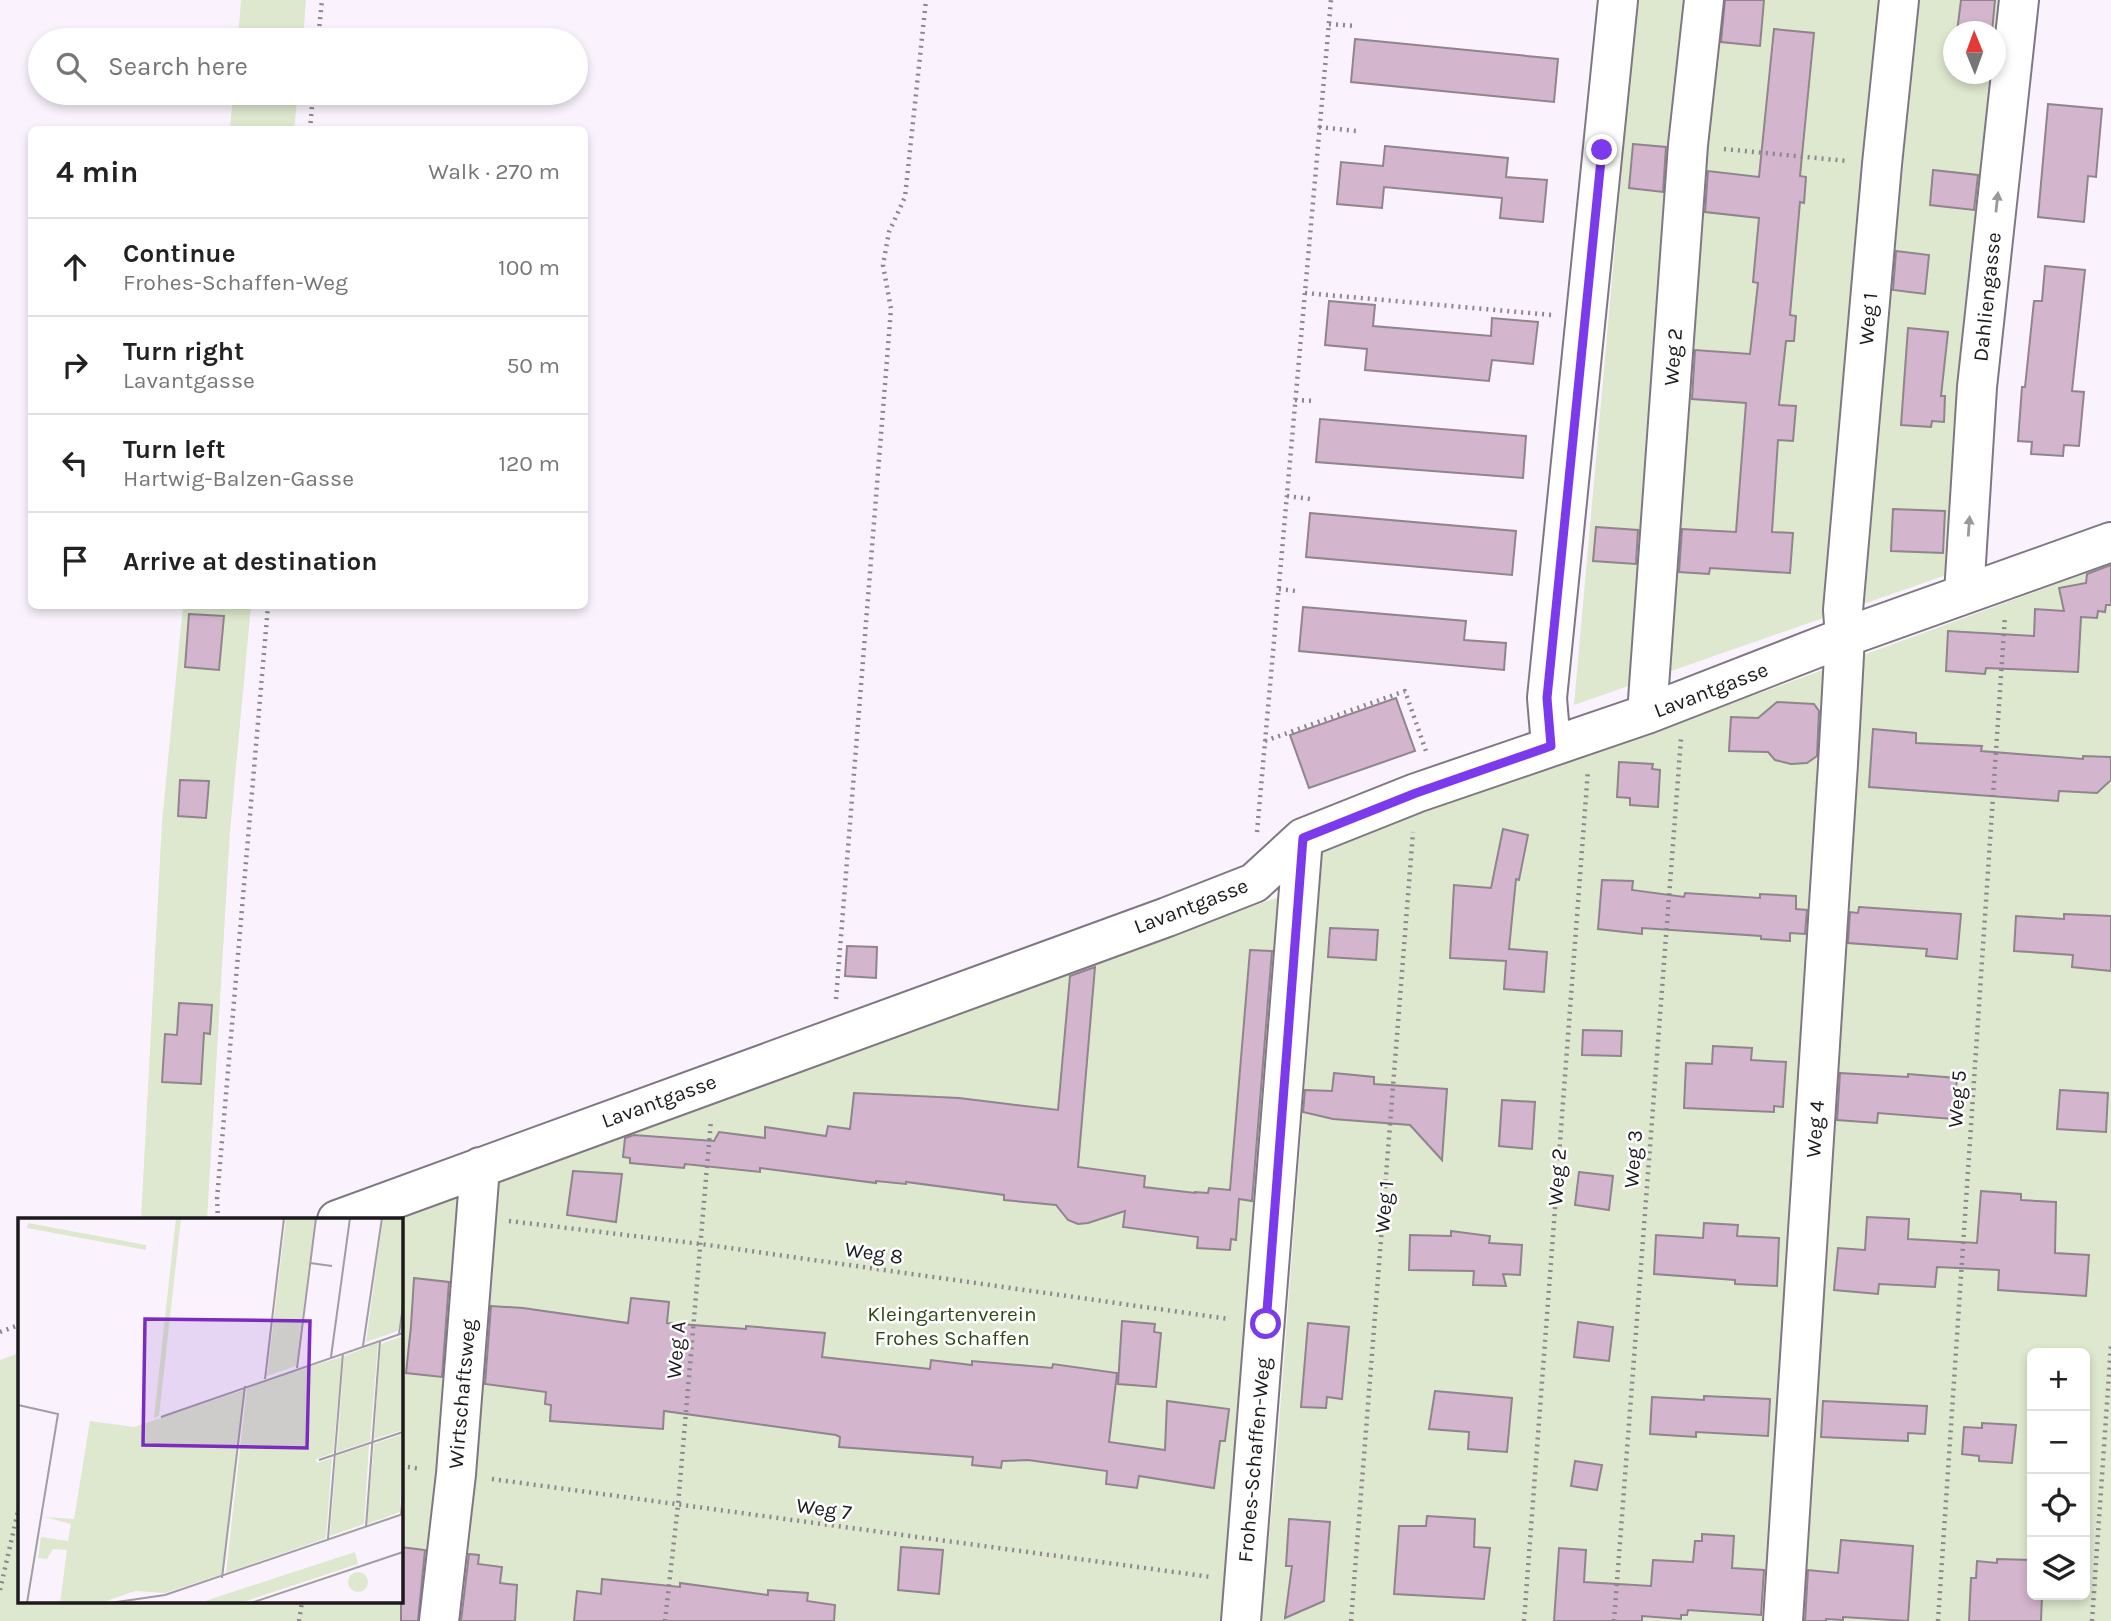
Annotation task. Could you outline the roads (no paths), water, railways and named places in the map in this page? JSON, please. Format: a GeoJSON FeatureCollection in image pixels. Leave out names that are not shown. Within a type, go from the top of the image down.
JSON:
{"type":"FeatureCollection","features":[{"type":"Feature","properties":{"kind":"street"},"geometry":{"type":"LineString","coordinates":[[1551,746],[1547,698],[1618,0]]}},
{"type":"Feature","properties":{"kind":"street","name":"Weg 2"},"geometry":{"type":"LineString","coordinates":[[1647,714],[1688,145],[1704,0]]}},
{"type":"Feature","properties":{"kind":"street","name":"Weg 1"},"geometry":{"type":"LineString","coordinates":[[1845,638],[1843,610],[1899,0]]}},
{"type":"Feature","properties":{"kind":"street","name":"Dahliengasse"},"geometry":{"type":"LineString","coordinates":[[1964,594],[1977,387],[2019,0]]}},
{"type":"Feature","properties":{"kind":"street","name":"Lavantgasse"},"geometry":{"type":"LineString","coordinates":[[342,1218],[1254,883],[1300,842],[1427,789],[1647,714],[1845,638],[2111,542]]}},
{"type":"Feature","properties":{"kind":"street","name":"Weg 4"},"geometry":{"type":"LineString","coordinates":[[1783,1621],[1845,638]]}},
{"type":"Feature","properties":{"kind":"street","name":"Frohes-Schaffen-Weg"},"geometry":{"type":"LineString","coordinates":[[1241,1621],[1266,1324],[1300,842]]}},
{"type":"Feature","properties":{"kind":"street","name":"Wirtschaftsweg"},"geometry":{"type":"LineString","coordinates":[[439,1621],[456,1474],[480,1167]]}},
{"type":"Feature","properties":{"kind":"park label","name":"Kleingartenverein Frohes Schaffen"},"geometry":{"type":"Point","coordinates":[952,1326]}}]}
